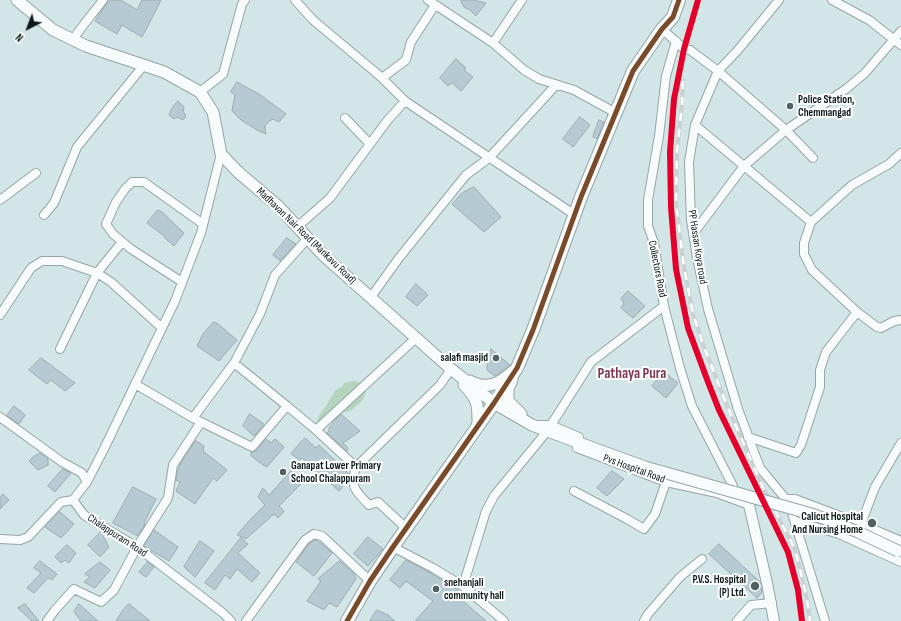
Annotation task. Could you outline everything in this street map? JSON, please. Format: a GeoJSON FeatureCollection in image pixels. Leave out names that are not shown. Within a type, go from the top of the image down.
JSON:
{"type":"FeatureCollection","features":[{"type":"Feature","properties":{"kind":"main road"},"geometry":{"type":"LineString","coordinates":[[17,0],[53,30],[86,46],[164,72],[200,92],[213,112],[221,154]]}},
{"type":"Feature","properties":{"kind":"main road"},"geometry":{"type":"LineString","coordinates":[[529,423],[508,401],[508,389],[533,330],[575,215],[633,71],[662,29],[673,17],[679,0]]}},
{"type":"Feature","properties":{"kind":"main road","name":"Madhavan Nair Road (Mankavu Road)"},"geometry":{"type":"LineString","coordinates":[[221,154],[238,172],[279,207],[324,256],[451,369],[494,403],[529,423],[645,467],[815,515],[900,548]]}},
{"type":"Feature","properties":{"kind":"main road"},"geometry":{"type":"LineString","coordinates":[[462,377],[478,385],[486,386],[497,384],[517,368]]}},
{"type":"Feature","properties":{"kind":"main road"},"geometry":{"type":"LineString","coordinates":[[347,621],[370,581],[517,368]]}},
{"type":"Feature","properties":{"kind":"main road"},"geometry":{"type":"LineString","coordinates":[[451,369],[476,400],[478,409],[478,426]]}},
{"type":"Feature","properties":{"kind":"street"},"geometry":{"type":"LineString","coordinates":[[73,40],[81,27],[103,0]]}},
{"type":"Feature","properties":{"kind":"street"},"geometry":{"type":"LineString","coordinates":[[200,92],[223,74],[244,0]]}},
{"type":"Feature","properties":{"kind":"street"},"geometry":{"type":"LineString","coordinates":[[295,0],[313,20],[374,71],[406,101],[575,215]]}},
{"type":"Feature","properties":{"kind":"street"},"geometry":{"type":"LineString","coordinates":[[493,43],[522,0]]}},
{"type":"Feature","properties":{"kind":"street","name":"PP Hassan Koya road"},"geometry":{"type":"LineString","coordinates":[[780,0],[738,50],[718,71],[695,125],[689,162],[691,220],[708,309],[738,409],[760,468],[788,501]]}},
{"type":"Feature","properties":{"kind":"street"},"geometry":{"type":"LineString","coordinates":[[832,0],[869,20],[901,45]]}},
{"type":"Feature","properties":{"kind":"street"},"geometry":{"type":"LineString","coordinates":[[382,78],[406,60],[411,42],[432,3],[493,43],[524,70],[539,80],[574,90],[616,113]]}},
{"type":"Feature","properties":{"kind":"street"},"geometry":{"type":"LineString","coordinates":[[662,29],[676,40],[684,49],[690,50],[718,71],[786,130],[813,158]]}},
{"type":"Feature","properties":{"kind":"street"},"geometry":{"type":"LineString","coordinates":[[693,234],[744,166],[786,130],[846,89],[865,73],[901,31]]}},
{"type":"Feature","properties":{"kind":"street","name":"Collectors Road"},"geometry":{"type":"LineString","coordinates":[[676,40],[666,76],[659,136],[648,200],[648,226],[654,243],[664,306],[680,368],[692,406],[733,486]]}},
{"type":"Feature","properties":{"kind":"street"},"geometry":{"type":"LineString","coordinates":[[44,215],[54,203],[77,147],[144,65]]}},
{"type":"Feature","properties":{"kind":"street"},"geometry":{"type":"LineString","coordinates":[[371,297],[399,258],[466,175],[489,158],[556,85]]}},
{"type":"Feature","properties":{"kind":"street"},"geometry":{"type":"LineString","coordinates":[[297,227],[330,198],[387,121],[406,101]]}},
{"type":"Feature","properties":{"kind":"street"},"geometry":{"type":"LineString","coordinates":[[345,118],[370,144]]}},
{"type":"Feature","properties":{"kind":"street"},"geometry":{"type":"LineString","coordinates":[[695,125],[811,222]]}},
{"type":"Feature","properties":{"kind":"street"},"geometry":{"type":"LineString","coordinates":[[0,539],[20,540],[28,537],[61,502],[73,500],[87,482],[175,301],[201,233],[221,154]]}},
{"type":"Feature","properties":{"kind":"street"},"geometry":{"type":"LineString","coordinates":[[901,154],[889,164],[852,185],[811,222],[804,243],[804,254],[812,270],[858,312],[877,327],[881,328],[894,321],[901,320]]}},
{"type":"Feature","properties":{"kind":"street"},"geometry":{"type":"LineString","coordinates":[[0,200],[36,173]]}},
{"type":"Feature","properties":{"kind":"street"},"geometry":{"type":"LineString","coordinates":[[182,282],[131,249],[113,234],[106,224],[116,202],[125,189],[132,182],[144,182],[203,224]]}},
{"type":"Feature","properties":{"kind":"street"},"geometry":{"type":"LineString","coordinates":[[47,621],[74,589],[101,602],[114,590],[137,547],[168,498],[173,465],[197,420],[234,363],[260,314],[275,275],[308,238]]}},
{"type":"Feature","properties":{"kind":"street"},"geometry":{"type":"LineString","coordinates":[[60,349],[97,273],[122,242]]}},
{"type":"Feature","properties":{"kind":"street"},"geometry":{"type":"LineString","coordinates":[[1,312],[31,268],[42,262],[62,261],[97,273],[111,282],[162,328]]}},
{"type":"Feature","properties":{"kind":"street"},"geometry":{"type":"LineString","coordinates":[[551,425],[591,362],[664,306]]}},
{"type":"Feature","properties":{"kind":"street"},"geometry":{"type":"LineString","coordinates":[[748,437],[796,453],[801,445],[820,387],[820,370],[826,352],[858,312]]}},
{"type":"Feature","properties":{"kind":"street"},"geometry":{"type":"LineString","coordinates":[[316,430],[416,338]]}},
{"type":"Feature","properties":{"kind":"street"},"geometry":{"type":"LineString","coordinates":[[234,363],[316,430],[356,467]]}},
{"type":"Feature","properties":{"kind":"street"},"geometry":{"type":"LineString","coordinates":[[406,528],[378,502],[370,505],[354,488],[353,478],[356,467],[440,385],[451,369]]}},
{"type":"Feature","properties":{"kind":"street"},"geometry":{"type":"LineString","coordinates":[[135,384],[197,420],[252,447],[287,406]]}},
{"type":"Feature","properties":{"kind":"street"},"geometry":{"type":"LineString","coordinates":[[0,417],[62,462],[82,473],[87,482]]}},
{"type":"Feature","properties":{"kind":"street","name":"Pvs Hospital Road"},"geometry":{"type":"LineString","coordinates":[[529,423],[551,425],[600,447],[642,461],[733,486],[748,496],[774,621]]}},
{"type":"Feature","properties":{"kind":"street","name":"Pvs Hospital Road"},"geometry":{"type":"LineString","coordinates":[[529,423],[544,435],[666,482],[717,493],[749,505]]}},
{"type":"Feature","properties":{"kind":"street"},"geometry":{"type":"LineString","coordinates":[[463,586],[486,512],[494,496],[544,435]]}},
{"type":"Feature","properties":{"kind":"street"},"geometry":{"type":"LineString","coordinates":[[861,524],[875,487],[901,443]]}},
{"type":"Feature","properties":{"kind":"street"},"geometry":{"type":"LineString","coordinates":[[574,491],[644,529],[655,514],[666,482]]}},
{"type":"Feature","properties":{"kind":"street"},"geometry":{"type":"LineString","coordinates":[[825,621],[788,501],[794,499],[861,524],[900,548]]}},
{"type":"Feature","properties":{"kind":"street","name":"Chalappuram Road"},"geometry":{"type":"LineString","coordinates":[[73,500],[84,515],[137,547],[223,613],[231,621]]}},
{"type":"Feature","properties":{"kind":"street"},"geometry":{"type":"LineString","coordinates":[[795,521],[839,534],[901,562]]}},
{"type":"Feature","properties":{"kind":"street"},"geometry":{"type":"LineString","coordinates":[[246,621],[305,540],[314,534],[322,536],[370,581]]}},
{"type":"Feature","properties":{"kind":"street"},"geometry":{"type":"LineString","coordinates":[[393,547],[463,586],[504,621]]}},
{"type":"Feature","properties":{"kind":"street"},"geometry":{"type":"LineString","coordinates":[[644,621],[648,614],[680,577],[702,559]]}},
{"type":"Feature","properties":{"kind":"street"},"geometry":{"type":"LineString","coordinates":[[737,621],[751,605],[771,603]]}},
{"type":"Feature","properties":{"kind":"green space"},"geometry":{"type":"Polygon","coordinates":[[[351,381],[360,383],[367,388],[363,400],[350,411],[342,413],[332,423],[318,424],[317,420],[319,416],[335,391],[342,387],[344,383],[351,381]]]}},
{"type":"Feature","properties":{"kind":"building"},"geometry":{"type":"Polygon","coordinates":[[[108,0],[121,0],[137,10],[142,0],[161,0],[142,37],[122,25],[117,34],[95,21],[108,0]]]}},
{"type":"Feature","properties":{"kind":"building"},"geometry":{"type":"Polygon","coordinates":[[[461,0],[476,0],[486,3],[476,16],[464,7],[461,0]]]}},
{"type":"Feature","properties":{"kind":"building"},"geometry":{"type":"Polygon","coordinates":[[[456,59],[466,68],[464,70],[473,77],[461,91],[452,83],[448,86],[440,78],[456,59]]]}},
{"type":"Feature","properties":{"kind":"building"},"geometry":{"type":"Polygon","coordinates":[[[237,82],[259,94],[286,114],[279,122],[273,119],[268,122],[265,126],[266,134],[241,120],[232,111],[235,95],[231,92],[237,82]]]}},
{"type":"Feature","properties":{"kind":"building"},"geometry":{"type":"Polygon","coordinates":[[[178,101],[184,107],[183,111],[186,116],[183,120],[177,117],[174,119],[169,115],[172,108],[178,101]]]}},
{"type":"Feature","properties":{"kind":"building"},"geometry":{"type":"Polygon","coordinates":[[[580,117],[590,125],[573,147],[563,139],[580,117]]]}},
{"type":"Feature","properties":{"kind":"building"},"geometry":{"type":"Polygon","coordinates":[[[599,120],[604,122],[597,139],[593,137],[599,120]]]}},
{"type":"Feature","properties":{"kind":"building"},"geometry":{"type":"Polygon","coordinates":[[[474,187],[501,217],[484,232],[452,204],[462,193],[474,187]]]}},
{"type":"Feature","properties":{"kind":"building"},"geometry":{"type":"Polygon","coordinates":[[[158,210],[184,233],[174,246],[147,223],[158,210]]]}},
{"type":"Feature","properties":{"kind":"building"},"geometry":{"type":"Polygon","coordinates":[[[287,238],[296,244],[280,261],[273,255],[287,238]]]}},
{"type":"Feature","properties":{"kind":"building"},"geometry":{"type":"Polygon","coordinates":[[[416,284],[428,295],[417,306],[406,297],[416,284]]]}},
{"type":"Feature","properties":{"kind":"building"},"geometry":{"type":"Polygon","coordinates":[[[628,291],[645,306],[633,318],[621,308],[624,303],[621,299],[628,291]]]}},
{"type":"Feature","properties":{"kind":"building"},"geometry":{"type":"Polygon","coordinates":[[[214,322],[237,340],[219,361],[197,346],[203,334],[214,322]]]}},
{"type":"Feature","properties":{"kind":"building","name":"salafi masjid"},"geometry":{"type":"Polygon","coordinates":[[[491,349],[510,365],[495,376],[488,371],[487,368],[491,349]]]}},
{"type":"Feature","properties":{"kind":"building"},"geometry":{"type":"Polygon","coordinates":[[[41,358],[75,383],[65,391],[51,380],[47,384],[29,370],[41,358]]]}},
{"type":"Feature","properties":{"kind":"building"},"geometry":{"type":"Polygon","coordinates":[[[664,372],[678,383],[666,398],[652,386],[664,372]]]}},
{"type":"Feature","properties":{"kind":"building"},"geometry":{"type":"Polygon","coordinates":[[[14,406],[25,415],[19,424],[7,416],[14,406]]]}},
{"type":"Feature","properties":{"kind":"building"},"geometry":{"type":"Polygon","coordinates":[[[250,414],[264,424],[254,436],[243,426],[250,414]]]}},
{"type":"Feature","properties":{"kind":"building"},"geometry":{"type":"Polygon","coordinates":[[[341,414],[360,431],[343,443],[348,448],[347,451],[327,433],[329,428],[341,414]]]}},
{"type":"Feature","properties":{"kind":"building"},"geometry":{"type":"Polygon","coordinates":[[[305,438],[316,448],[319,445],[349,474],[348,480],[339,491],[302,458],[300,460],[291,454],[305,438]]]}},
{"type":"Feature","properties":{"kind":"building"},"geometry":{"type":"Polygon","coordinates":[[[266,439],[271,443],[275,439],[284,447],[267,467],[251,456],[251,452],[256,451],[266,439]]]}},
{"type":"Feature","properties":{"kind":"building"},"geometry":{"type":"Polygon","coordinates":[[[196,441],[204,446],[203,451],[227,470],[217,481],[213,478],[195,504],[176,491],[180,482],[176,480],[177,472],[182,461],[196,441]]]}},
{"type":"Feature","properties":{"kind":"building"},"geometry":{"type":"Polygon","coordinates":[[[40,453],[48,459],[48,465],[38,470],[29,461],[40,453]]]}},
{"type":"Feature","properties":{"kind":"building"},"geometry":{"type":"Polygon","coordinates":[[[63,469],[71,473],[55,492],[48,486],[63,469]]]}},
{"type":"Feature","properties":{"kind":"building"},"geometry":{"type":"Polygon","coordinates":[[[291,471],[301,484],[279,506],[284,511],[278,518],[274,514],[246,539],[237,535],[265,505],[258,497],[263,488],[269,495],[291,471]]]}},
{"type":"Feature","properties":{"kind":"building"},"geometry":{"type":"Polygon","coordinates":[[[612,471],[624,479],[607,496],[597,488],[612,471]]]}},
{"type":"Feature","properties":{"kind":"building"},"geometry":{"type":"Polygon","coordinates":[[[133,487],[156,499],[138,536],[113,523],[133,487]]]}},
{"type":"Feature","properties":{"kind":"building"},"geometry":{"type":"Polygon","coordinates":[[[3,494],[9,500],[0,509],[0,498],[3,494]]]}},
{"type":"Feature","properties":{"kind":"building"},"geometry":{"type":"Polygon","coordinates":[[[60,512],[74,524],[61,538],[45,527],[60,512]]]}},
{"type":"Feature","properties":{"kind":"building"},"geometry":{"type":"Polygon","coordinates":[[[154,530],[178,547],[169,561],[144,546],[154,530]]]}},
{"type":"Feature","properties":{"kind":"building"},"geometry":{"type":"Polygon","coordinates":[[[101,532],[109,547],[100,557],[88,545],[101,532]]]}},
{"type":"Feature","properties":{"kind":"building"},"geometry":{"type":"Polygon","coordinates":[[[368,537],[383,549],[368,566],[354,554],[368,537]]]}},
{"type":"Feature","properties":{"kind":"building"},"geometry":{"type":"Polygon","coordinates":[[[241,538],[248,544],[238,553],[260,573],[252,582],[237,569],[230,579],[225,575],[215,590],[205,583],[241,538]]]}},
{"type":"Feature","properties":{"kind":"building"},"geometry":{"type":"Polygon","coordinates":[[[317,540],[332,553],[314,576],[296,562],[309,544],[317,540]]]}},
{"type":"Feature","properties":{"kind":"building"},"geometry":{"type":"Polygon","coordinates":[[[200,541],[214,551],[195,577],[184,567],[200,541]]]}},
{"type":"Feature","properties":{"kind":"building"},"geometry":{"type":"Polygon","coordinates":[[[719,544],[760,582],[762,592],[757,598],[709,554],[719,544]]]}},
{"type":"Feature","properties":{"kind":"building"},"geometry":{"type":"Polygon","coordinates":[[[67,545],[76,553],[69,563],[65,560],[61,563],[55,557],[67,545]]]}},
{"type":"Feature","properties":{"kind":"building","name":"snehanjali community hall"},"geometry":{"type":"Polygon","coordinates":[[[406,560],[458,590],[455,594],[486,621],[415,621],[433,601],[406,581],[400,588],[390,580],[406,560]]]}},
{"type":"Feature","properties":{"kind":"building"},"geometry":{"type":"Polygon","coordinates":[[[40,561],[57,574],[52,580],[48,578],[34,593],[27,588],[41,573],[34,568],[40,561]]]}},
{"type":"Feature","properties":{"kind":"building"},"geometry":{"type":"Polygon","coordinates":[[[340,561],[354,574],[356,579],[337,607],[329,603],[324,610],[307,601],[321,581],[318,579],[340,561]]]}},
{"type":"Feature","properties":{"kind":"building"},"geometry":{"type":"Polygon","coordinates":[[[100,562],[110,570],[95,588],[84,582],[90,577],[85,574],[100,562]]]}},
{"type":"Feature","properties":{"kind":"building"},"geometry":{"type":"Polygon","coordinates":[[[148,562],[154,567],[146,577],[139,572],[148,562]]]}},
{"type":"Feature","properties":{"kind":"building"},"geometry":{"type":"Polygon","coordinates":[[[25,604],[39,621],[32,621],[18,608],[25,604]]]}},
{"type":"Feature","properties":{"kind":"building"},"geometry":{"type":"Polygon","coordinates":[[[79,604],[98,621],[81,621],[74,612],[79,604]]]}},
{"type":"Feature","properties":{"kind":"building"},"geometry":{"type":"Polygon","coordinates":[[[129,604],[150,621],[116,621],[129,604]]]}},
{"type":"Feature","properties":{"kind":"building"},"geometry":{"type":"Polygon","coordinates":[[[377,610],[388,615],[395,621],[370,621],[377,610]]]}},
{"type":"Feature","properties":{"kind":"railway"},"geometry":{"type":"LineString","coordinates":[[683,81],[677,151],[676,204],[684,267],[693,314],[704,347],[728,408],[764,490],[795,549],[807,599],[810,621]]}},
{"type":"Feature","properties":{"kind":"transit line"},"geometry":{"type":"LineString","coordinates":[[347,621],[370,581],[517,368],[533,330],[581,197],[633,71],[662,29],[673,17],[679,0]]}},
{"type":"Feature","properties":{"kind":"transit line"},"geometry":{"type":"LineString","coordinates":[[698,0],[684,49],[674,99],[670,152],[671,207],[676,269],[688,328],[719,410],[788,552],[798,590],[802,621]]}},
{"type":"Feature","properties":{"kind":"place","name":"Police Station, Chemmangad"},"geometry":{"type":"Point","coordinates":[790,106]}},
{"type":"Feature","properties":{"kind":"place","name":"salafi masjid"},"geometry":{"type":"Point","coordinates":[496,358]}},
{"type":"Feature","properties":{"kind":"place","name":"Ganapat Lower Primary School Chalappuram"},"geometry":{"type":"Point","coordinates":[283,472]}},
{"type":"Feature","properties":{"kind":"place","name":"Calicut Hospital And Nursing Home"},"geometry":{"type":"Point","coordinates":[872,523]}},
{"type":"Feature","properties":{"kind":"place","name":"P.V.S. Hospital (P) Ltd."},"geometry":{"type":"Point","coordinates":[755,586]}},
{"type":"Feature","properties":{"kind":"place","name":"snehanjali community hall"},"geometry":{"type":"Point","coordinates":[436,589]}},
{"type":"Feature","properties":{"kind":"district","name":"Pathaya Pura"},"geometry":{"type":"Point","coordinates":[632,374]}}]}
